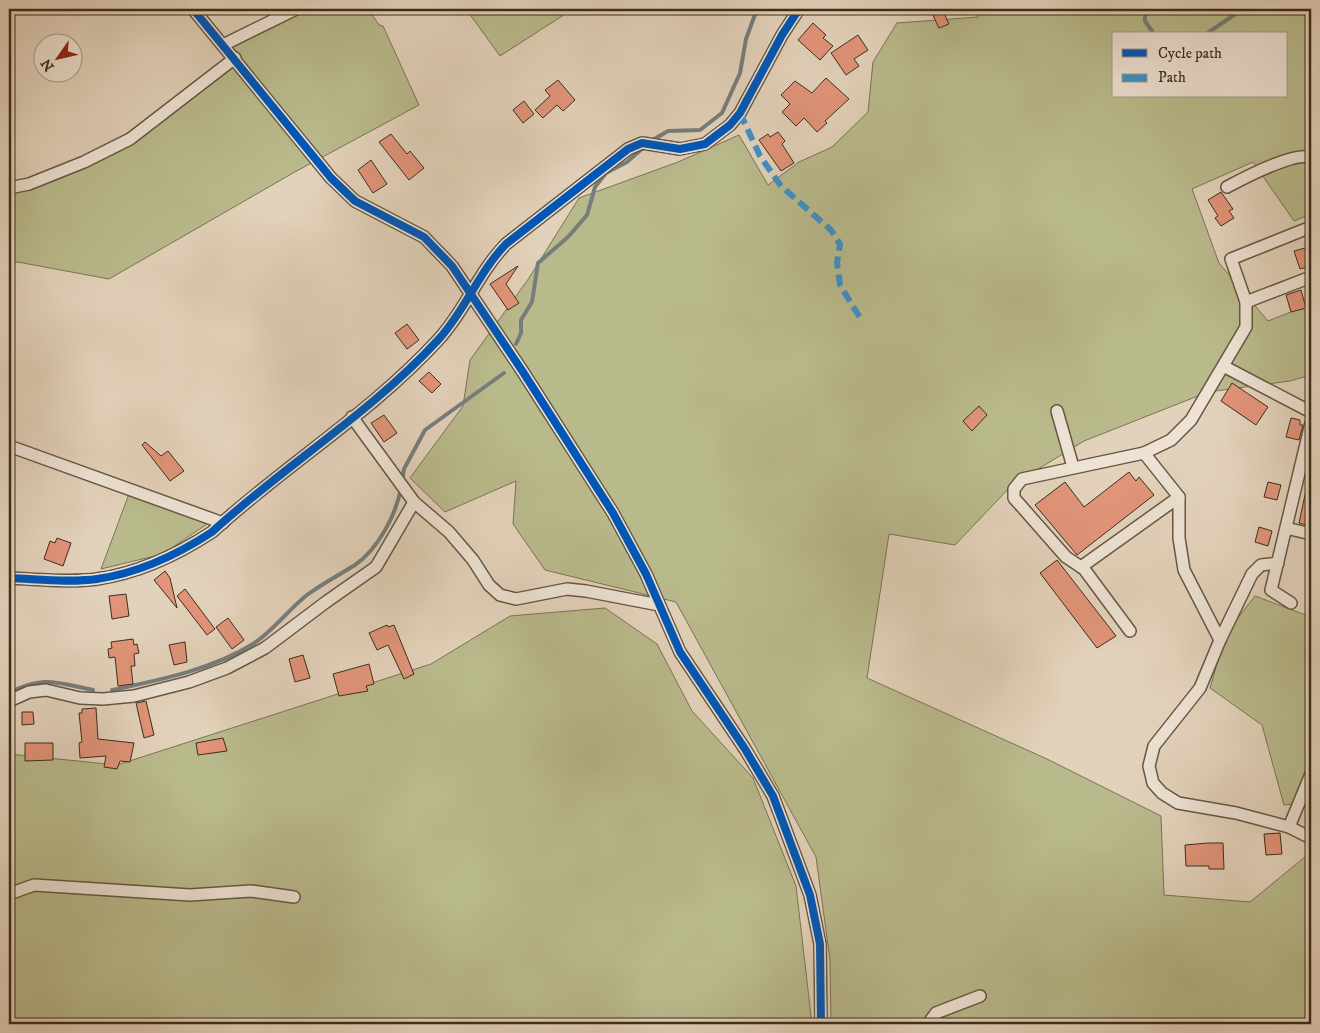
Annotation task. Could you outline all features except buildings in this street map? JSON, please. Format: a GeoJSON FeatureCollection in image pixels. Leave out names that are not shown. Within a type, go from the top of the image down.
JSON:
{"type":"FeatureCollection","features":[{"type":"Feature","properties":{"kind":"street"},"geometry":{"type":"LineString","coordinates":[[193,9],[235,58],[331,178],[355,201],[424,237],[452,266],[523,372],[612,512],[646,574],[680,652],[773,796],[812,905],[820,944],[821,1024]]}},
{"type":"Feature","properties":{"kind":"street"},"geometry":{"type":"LineString","coordinates":[[224,45],[296,9]]}},
{"type":"Feature","properties":{"kind":"street"},"geometry":{"type":"LineString","coordinates":[[9,578],[96,579],[138,569],[183,551],[223,523],[395,382],[438,340],[454,319],[490,260],[506,244],[628,149],[642,143],[680,149],[705,144],[730,125],[740,113],[782,35],[799,9]]}},
{"type":"Feature","properties":{"kind":"street"},"geometry":{"type":"LineString","coordinates":[[9,188],[29,184],[84,162],[130,139],[235,58]]}},
{"type":"Feature","properties":{"kind":"street"},"geometry":{"type":"LineString","coordinates":[[1227,187],[1245,176],[1298,156],[1311,158]]}},
{"type":"Feature","properties":{"kind":"street"},"geometry":{"type":"LineString","coordinates":[[1130,631],[1081,567],[1066,557],[1014,498],[1014,489],[1022,479],[1144,453],[1171,440],[1192,420],[1225,367],[1246,327],[1246,302],[1231,260],[1311,227]]}},
{"type":"Feature","properties":{"kind":"street"},"geometry":{"type":"LineString","coordinates":[[1246,302],[1311,277]]}},
{"type":"Feature","properties":{"kind":"street"},"geometry":{"type":"LineString","coordinates":[[1225,367],[1311,412]]}},
{"type":"Feature","properties":{"kind":"street"},"geometry":{"type":"LineString","coordinates":[[1057,411],[1073,467]]}},
{"type":"Feature","properties":{"kind":"street"},"geometry":{"type":"LineString","coordinates":[[352,417],[414,502],[450,532],[473,560],[489,585],[500,595],[516,599],[567,589],[586,590],[659,605]]}},
{"type":"Feature","properties":{"kind":"street"},"geometry":{"type":"LineString","coordinates":[[1291,603],[1271,590],[1311,424]]}},
{"type":"Feature","properties":{"kind":"street"},"geometry":{"type":"LineString","coordinates":[[9,446],[223,523]]}},
{"type":"Feature","properties":{"kind":"street"},"geometry":{"type":"LineString","coordinates":[[1144,453],[1179,497],[1179,538],[1184,570],[1220,640]]}},
{"type":"Feature","properties":{"kind":"street"},"geometry":{"type":"LineString","coordinates":[[1081,567],[1179,497]]}},
{"type":"Feature","properties":{"kind":"street"},"geometry":{"type":"LineString","coordinates":[[9,701],[29,692],[46,690],[103,699],[134,696],[189,682],[227,668],[265,648],[376,567],[414,502]]}},
{"type":"Feature","properties":{"kind":"street"},"geometry":{"type":"LineString","coordinates":[[1286,528],[1311,534]]}},
{"type":"Feature","properties":{"kind":"street"},"geometry":{"type":"LineString","coordinates":[[1278,563],[1261,565],[1252,574],[1220,640],[1200,688],[1154,746],[1149,766],[1153,783],[1162,793],[1178,803],[1236,813],[1289,827],[1311,838]]}},
{"type":"Feature","properties":{"kind":"street"},"geometry":{"type":"LineString","coordinates":[[1289,827],[1311,774]]}},
{"type":"Feature","properties":{"kind":"street"},"geometry":{"type":"LineString","coordinates":[[9,894],[34,886],[190,895],[250,891],[294,897]]}},
{"type":"Feature","properties":{"kind":"street"},"geometry":{"type":"LineString","coordinates":[[928,1024],[936,1013],[980,996]]}},
{"type":"Feature","properties":{"kind":"green space"},"geometry":{"type":"Polygon","coordinates":[[[299,9],[368,9],[379,25],[383,26],[419,105],[293,173],[109,279],[18,262],[9,263],[9,187],[58,175],[135,130],[235,59],[225,47],[299,9]]]}},
{"type":"Feature","properties":{"kind":"green space"},"geometry":{"type":"Polygon","coordinates":[[[466,9],[573,9],[500,56],[466,9]]]}},
{"type":"Feature","properties":{"kind":"green space"},"geometry":{"type":"Polygon","coordinates":[[[975,9],[1311,9],[1311,214],[1294,221],[1253,162],[1192,189],[1219,263],[1268,321],[1311,304],[1311,375],[1290,381],[1208,392],[1084,441],[1012,485],[955,545],[889,534],[867,678],[1047,759],[1161,816],[1164,895],[1250,902],[1311,852],[1311,1024],[831,1024],[830,960],[816,857],[676,602],[545,570],[513,524],[516,481],[445,512],[410,478],[463,406],[470,360],[529,278],[579,198],[678,162],[739,135],[768,185],[799,162],[832,147],[868,112],[873,62],[897,23],[978,17],[975,9]]]}},
{"type":"Feature","properties":{"kind":"green space"},"geometry":{"type":"Polygon","coordinates":[[[129,494],[207,524],[163,554],[101,569],[129,494]]]}},
{"type":"Feature","properties":{"kind":"green space"},"geometry":{"type":"Polygon","coordinates":[[[1255,596],[1311,617],[1311,802],[1284,805],[1262,725],[1210,688],[1226,633],[1255,596]]]}},
{"type":"Feature","properties":{"kind":"green space"},"geometry":{"type":"Polygon","coordinates":[[[605,608],[657,644],[692,711],[753,778],[796,886],[812,1024],[9,1024],[9,754],[117,765],[431,664],[510,616],[605,608]]]}},
{"type":"Feature","properties":{"kind":"waterway"},"geometry":{"type":"LineString","coordinates":[[651,141],[668,131],[700,130],[722,113],[740,73],[746,39],[757,9]]}},
{"type":"Feature","properties":{"kind":"waterway"},"geometry":{"type":"LineString","coordinates":[[1145,9],[1145,21],[1153,32]]}},
{"type":"Feature","properties":{"kind":"waterway"},"geometry":{"type":"LineString","coordinates":[[1209,32],[1237,13],[1239,9]]}},
{"type":"Feature","properties":{"kind":"waterway"},"geometry":{"type":"LineString","coordinates":[[516,344],[521,333],[521,320],[532,302],[538,263],[568,237],[587,215],[595,187],[606,173],[627,162],[644,147]]}},
{"type":"Feature","properties":{"kind":"waterway"},"geometry":{"type":"LineString","coordinates":[[402,481],[404,469],[425,430],[504,373]]}},
{"type":"Feature","properties":{"kind":"waterway"},"geometry":{"type":"LineString","coordinates":[[112,690],[184,673],[220,661],[253,644],[307,595],[355,565],[371,550],[385,531],[395,509],[401,488]]}},
{"type":"Feature","properties":{"kind":"waterway"},"geometry":{"type":"LineString","coordinates":[[9,693],[21,687],[41,682],[60,683],[93,690]]}},
{"type":"Feature","properties":{"kind":"marked path"},"geometry":{"type":"LineString","coordinates":[[740,113],[760,156],[781,186],[831,230],[840,244],[837,263],[840,285],[862,321]]}},
{"type":"Feature","properties":{"kind":"cycle path"},"geometry":{"type":"LineString","coordinates":[[193,9],[331,178],[355,201],[424,237],[452,266],[523,372],[613,513],[646,574],[680,652],[745,749],[773,796],[810,895],[820,944],[821,1024]]}},
{"type":"Feature","properties":{"kind":"cycle path"},"geometry":{"type":"LineString","coordinates":[[9,578],[75,581],[113,576],[157,562],[212,532],[385,391],[412,366],[448,329],[487,267],[506,244],[628,149],[642,143],[680,149],[705,144],[730,125],[740,113],[782,35],[799,9]]}}]}
